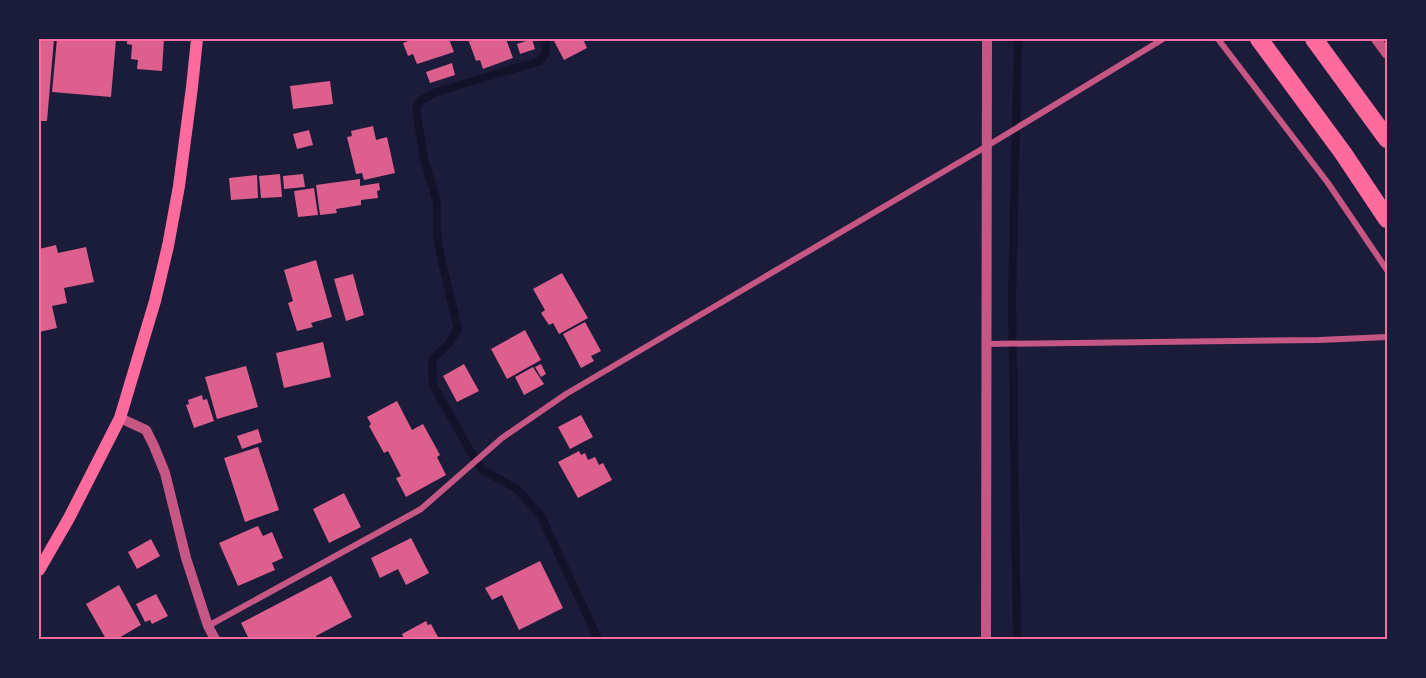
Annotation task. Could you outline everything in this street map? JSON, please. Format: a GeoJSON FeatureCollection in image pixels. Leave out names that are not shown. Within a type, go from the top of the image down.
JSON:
{"type":"FeatureCollection","features":[{"type":"Feature","properties":{"kind":"highway"},"geometry":{"type":"LineString","coordinates":[[1259,39],[1343,153],[1387,219]]}},
{"type":"Feature","properties":{"kind":"highway"},"geometry":{"type":"LineString","coordinates":[[1314,39],[1387,140]]}},
{"type":"Feature","properties":{"kind":"main road"},"geometry":{"type":"LineString","coordinates":[[39,570],[69,518],[120,418],[168,246],[185,142],[197,39]]}},
{"type":"Feature","properties":{"kind":"street"},"geometry":{"type":"LineString","coordinates":[[986,639],[987,39]]}},
{"type":"Feature","properties":{"kind":"street"},"geometry":{"type":"LineString","coordinates":[[208,626],[421,509],[502,438],[566,394],[987,146],[1163,39]]}},
{"type":"Feature","properties":{"kind":"street"},"geometry":{"type":"LineString","coordinates":[[1218,39],[1328,183],[1387,270]]}},
{"type":"Feature","properties":{"kind":"street"},"geometry":{"type":"LineString","coordinates":[[1376,39],[1387,54]]}},
{"type":"Feature","properties":{"kind":"street"},"geometry":{"type":"LineString","coordinates":[[986,344],[1319,340],[1387,337]]}},
{"type":"Feature","properties":{"kind":"street"},"geometry":{"type":"LineString","coordinates":[[120,418],[146,430],[154,446],[165,473],[186,558],[208,626],[215,639]]}},
{"type":"Feature","properties":{"kind":"building"},"geometry":{"type":"Polygon","coordinates":[[[39,39],[54,39],[47,121],[39,121],[39,39]]]}},
{"type":"Feature","properties":{"kind":"building"},"geometry":{"type":"Polygon","coordinates":[[[57,39],[116,39],[111,97],[52,92],[57,39]]]}},
{"type":"Feature","properties":{"kind":"building"},"geometry":{"type":"Polygon","coordinates":[[[127,39],[164,39],[162,71],[137,69],[138,60],[131,59],[132,45],[127,44],[127,39]]]}},
{"type":"Feature","properties":{"kind":"building"},"geometry":{"type":"Polygon","coordinates":[[[411,39],[449,39],[454,52],[417,64],[413,54],[408,56],[403,43],[411,39]]]}},
{"type":"Feature","properties":{"kind":"building"},"geometry":{"type":"Polygon","coordinates":[[[468,39],[506,39],[513,58],[483,69],[480,60],[476,61],[468,39]]]}},
{"type":"Feature","properties":{"kind":"building"},"geometry":{"type":"Polygon","coordinates":[[[532,39],[535,49],[520,54],[517,44],[532,39]]]}},
{"type":"Feature","properties":{"kind":"building"},"geometry":{"type":"Polygon","coordinates":[[[556,39],[583,39],[587,48],[564,60],[554,41],[556,39]]]}},
{"type":"Feature","properties":{"kind":"building"},"geometry":{"type":"Polygon","coordinates":[[[452,63],[455,75],[430,83],[426,72],[452,63]]]}},
{"type":"Feature","properties":{"kind":"building"},"geometry":{"type":"Polygon","coordinates":[[[330,81],[333,104],[293,109],[290,86],[330,81]]]}},
{"type":"Feature","properties":{"kind":"building"},"geometry":{"type":"Polygon","coordinates":[[[373,126],[376,140],[387,137],[395,173],[364,180],[362,173],[356,174],[347,137],[352,136],[351,131],[373,126]]]}},
{"type":"Feature","properties":{"kind":"building"},"geometry":{"type":"Polygon","coordinates":[[[309,130],[313,145],[297,149],[293,134],[309,130]]]}},
{"type":"Feature","properties":{"kind":"building"},"geometry":{"type":"Polygon","coordinates":[[[280,174],[282,197],[261,198],[259,176],[280,174]]]}},
{"type":"Feature","properties":{"kind":"building"},"geometry":{"type":"Polygon","coordinates":[[[303,174],[305,187],[284,189],[283,176],[303,174]]]}},
{"type":"Feature","properties":{"kind":"building"},"geometry":{"type":"Polygon","coordinates":[[[257,175],[258,198],[231,200],[229,178],[257,175]]]}},
{"type":"Feature","properties":{"kind":"building"},"geometry":{"type":"Polygon","coordinates":[[[360,179],[360,186],[379,183],[378,198],[361,200],[361,205],[336,209],[337,213],[320,215],[316,185],[360,179]]]}},
{"type":"Feature","properties":{"kind":"building"},"geometry":{"type":"Polygon","coordinates":[[[314,188],[318,215],[298,217],[294,191],[314,188]]]}},
{"type":"Feature","properties":{"kind":"building"},"geometry":{"type":"Polygon","coordinates":[[[56,245],[58,253],[86,247],[94,282],[64,288],[67,303],[52,306],[57,328],[39,332],[39,249],[56,245]]]}},
{"type":"Feature","properties":{"kind":"building"},"geometry":{"type":"Polygon","coordinates":[[[316,260],[332,317],[311,323],[313,327],[297,331],[288,303],[293,301],[284,270],[316,260]]]}},
{"type":"Feature","properties":{"kind":"building"},"geometry":{"type":"Polygon","coordinates":[[[562,273],[588,318],[559,334],[553,323],[549,325],[541,313],[545,310],[533,289],[562,273]]]}},
{"type":"Feature","properties":{"kind":"building"},"geometry":{"type":"Polygon","coordinates":[[[353,274],[364,315],[346,321],[334,279],[353,274]]]}},
{"type":"Feature","properties":{"kind":"building"},"geometry":{"type":"Polygon","coordinates":[[[585,322],[601,351],[591,356],[594,361],[581,368],[563,334],[585,322]]]}},
{"type":"Feature","properties":{"kind":"building"},"geometry":{"type":"Polygon","coordinates":[[[525,330],[541,360],[507,379],[491,349],[525,330]]]}},
{"type":"Feature","properties":{"kind":"building"},"geometry":{"type":"Polygon","coordinates":[[[323,342],[331,377],[284,388],[276,353],[323,342]]]}},
{"type":"Feature","properties":{"kind":"building"},"geometry":{"type":"Polygon","coordinates":[[[464,364],[479,391],[457,402],[443,376],[464,364]]]}},
{"type":"Feature","properties":{"kind":"building"},"geometry":{"type":"Polygon","coordinates":[[[541,364],[546,374],[541,377],[535,367],[541,364]]]}},
{"type":"Feature","properties":{"kind":"building"},"geometry":{"type":"Polygon","coordinates":[[[246,366],[258,407],[217,419],[205,377],[246,366]]]}},
{"type":"Feature","properties":{"kind":"building"},"geometry":{"type":"Polygon","coordinates":[[[533,367],[544,384],[524,395],[515,377],[533,367]]]}},
{"type":"Feature","properties":{"kind":"building"},"geometry":{"type":"Polygon","coordinates":[[[202,395],[203,400],[207,399],[214,421],[194,428],[186,405],[189,404],[188,400],[202,395]]]}},
{"type":"Feature","properties":{"kind":"building"},"geometry":{"type":"Polygon","coordinates":[[[397,401],[412,430],[423,424],[440,455],[437,457],[446,475],[406,497],[396,478],[401,476],[388,451],[384,453],[369,426],[371,424],[367,417],[397,401]]]}},
{"type":"Feature","properties":{"kind":"building"},"geometry":{"type":"Polygon","coordinates":[[[581,415],[593,437],[570,449],[558,427],[581,415]]]}},
{"type":"Feature","properties":{"kind":"building"},"geometry":{"type":"Polygon","coordinates":[[[258,429],[262,442],[242,449],[237,436],[258,429]]]}},
{"type":"Feature","properties":{"kind":"building"},"geometry":{"type":"Polygon","coordinates":[[[258,447],[279,510],[245,522],[224,458],[258,447]]]}},
{"type":"Feature","properties":{"kind":"building"},"geometry":{"type":"Polygon","coordinates":[[[579,451],[581,455],[585,453],[588,460],[595,457],[599,465],[603,463],[612,480],[578,498],[558,462],[579,451]]]}},
{"type":"Feature","properties":{"kind":"building"},"geometry":{"type":"Polygon","coordinates":[[[344,493],[361,527],[329,543],[313,509],[344,493]]]}},
{"type":"Feature","properties":{"kind":"building"},"geometry":{"type":"Polygon","coordinates":[[[258,526],[263,536],[272,532],[283,558],[272,563],[275,570],[238,586],[219,543],[258,526]]]}},
{"type":"Feature","properties":{"kind":"building"},"geometry":{"type":"Polygon","coordinates":[[[411,538],[429,573],[406,585],[398,569],[380,578],[371,558],[411,538]]]}},
{"type":"Feature","properties":{"kind":"building"},"geometry":{"type":"Polygon","coordinates":[[[151,539],[160,556],[137,569],[128,552],[151,539]]]}},
{"type":"Feature","properties":{"kind":"building"},"geometry":{"type":"Polygon","coordinates":[[[540,561],[563,608],[519,630],[502,595],[492,600],[485,588],[540,561]]]}},
{"type":"Feature","properties":{"kind":"building"},"geometry":{"type":"Polygon","coordinates":[[[331,576],[352,617],[316,636],[317,639],[249,639],[241,623],[331,576]]]}},
{"type":"Feature","properties":{"kind":"building"},"geometry":{"type":"Polygon","coordinates":[[[119,585],[141,625],[117,639],[106,639],[86,604],[119,585]]]}},
{"type":"Feature","properties":{"kind":"building"},"geometry":{"type":"Polygon","coordinates":[[[156,594],[168,616],[152,624],[150,620],[145,622],[136,604],[156,594]]]}},
{"type":"Feature","properties":{"kind":"building"},"geometry":{"type":"Polygon","coordinates":[[[426,621],[428,625],[431,624],[439,639],[404,639],[402,634],[426,621]]]}},
{"type":"Feature","properties":{"kind":"waterway"},"geometry":{"type":"LineString","coordinates":[[545,39],[546,53],[540,61],[436,92],[420,101],[416,109],[424,159],[437,202],[437,237],[458,329],[447,346],[432,359],[433,385],[482,470],[516,488],[541,516],[598,639]]}},
{"type":"Feature","properties":{"kind":"waterway"},"geometry":{"type":"LineString","coordinates":[[1017,639],[1012,298],[1018,39]]}}]}
